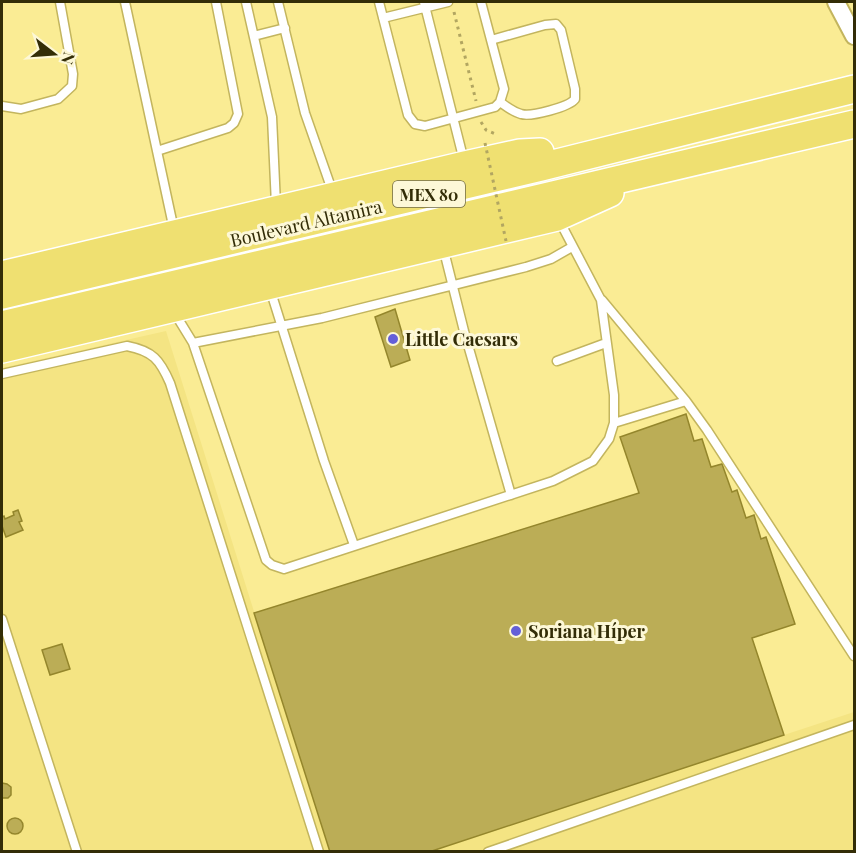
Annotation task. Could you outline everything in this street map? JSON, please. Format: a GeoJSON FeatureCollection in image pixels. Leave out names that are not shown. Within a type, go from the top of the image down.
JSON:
{"type":"FeatureCollection","features":[{"type":"Feature","properties":{"kind":"main road","name":"Boulevard Altamira"},"geometry":{"type":"LineString","coordinates":[[2,295],[625,147],[855,89]]}},
{"type":"Feature","properties":{"kind":"main road","name":"Boulevard Altamira"},"geometry":{"type":"LineString","coordinates":[[2,325],[855,124]]}},
{"type":"Feature","properties":{"kind":"main road"},"geometry":{"type":"LineString","coordinates":[[2,275],[520,153],[625,147]]}},
{"type":"Feature","properties":{"kind":"main road"},"geometry":{"type":"LineString","coordinates":[[2,349],[557,217],[663,168]]}},
{"type":"Feature","properties":{"kind":"street"},"geometry":{"type":"LineString","coordinates":[[836,2],[855,36]]}},
{"type":"Feature","properties":{"kind":"lane"},"geometry":{"type":"LineString","coordinates":[[2,106],[21,109],[58,99],[72,86],[73,74],[60,2]]}},
{"type":"Feature","properties":{"kind":"lane"},"geometry":{"type":"LineString","coordinates":[[125,2],[174,234]]}},
{"type":"Feature","properties":{"kind":"lane"},"geometry":{"type":"LineString","coordinates":[[157,151],[228,128],[237,119],[238,114],[216,2]]}},
{"type":"Feature","properties":{"kind":"lane"},"geometry":{"type":"LineString","coordinates":[[246,2],[272,117],[277,210]]}},
{"type":"Feature","properties":{"kind":"lane"},"geometry":{"type":"LineString","coordinates":[[278,2],[305,113],[334,196]]}},
{"type":"Feature","properties":{"kind":"lane"},"geometry":{"type":"LineString","coordinates":[[379,2],[408,115],[414,124],[425,126],[495,107],[500,102],[504,89],[481,2]]}},
{"type":"Feature","properties":{"kind":"lane"},"geometry":{"type":"LineString","coordinates":[[383,18],[425,4],[451,5]]}},
{"type":"Feature","properties":{"kind":"lane"},"geometry":{"type":"LineString","coordinates":[[425,4],[465,165]]}},
{"type":"Feature","properties":{"kind":"lane"},"geometry":{"type":"LineString","coordinates":[[491,40],[545,24],[556,24],[561,30],[576,89],[575,99],[569,104],[531,114],[517,113],[500,102]]}},
{"type":"Feature","properties":{"kind":"lane"},"geometry":{"type":"LineString","coordinates":[[254,36],[285,28]]}},
{"type":"Feature","properties":{"kind":"lane"},"geometry":{"type":"LineString","coordinates":[[557,217],[601,300],[686,401],[707,430],[855,656]]}},
{"type":"Feature","properties":{"kind":"lane"},"geometry":{"type":"LineString","coordinates":[[442,244],[464,332],[511,495]]}},
{"type":"Feature","properties":{"kind":"lane"},"geometry":{"type":"LineString","coordinates":[[193,343],[331,316],[551,259],[572,247]]}},
{"type":"Feature","properties":{"kind":"lane"},"geometry":{"type":"LineString","coordinates":[[269,285],[324,461],[354,545]]}},
{"type":"Feature","properties":{"kind":"lane"},"geometry":{"type":"LineString","coordinates":[[172,308],[193,343],[266,560],[272,565],[284,568],[553,481],[593,461],[609,439],[614,423],[614,395],[601,300]]}},
{"type":"Feature","properties":{"kind":"lane"},"geometry":{"type":"LineString","coordinates":[[558,361],[606,343]]}},
{"type":"Feature","properties":{"kind":"lane"},"geometry":{"type":"LineString","coordinates":[[2,374],[127,346],[140,348],[161,362],[170,383],[319,852]]}},
{"type":"Feature","properties":{"kind":"lane"},"geometry":{"type":"LineString","coordinates":[[614,423],[686,401]]}},
{"type":"Feature","properties":{"kind":"lane"},"geometry":{"type":"LineString","coordinates":[[2,619],[77,852]]}},
{"type":"Feature","properties":{"kind":"lane"},"geometry":{"type":"LineString","coordinates":[[488,852],[855,725]]}},
{"type":"Feature","properties":{"kind":"path"},"geometry":{"type":"LineString","coordinates":[[451,5],[478,112],[486,130],[498,135]]}},
{"type":"Feature","properties":{"kind":"path"},"geometry":{"type":"LineString","coordinates":[[485,143],[506,241]]}},
{"type":"Feature","properties":{"kind":"shaded area"},"geometry":{"type":"Polygon","coordinates":[[[166,331],[330,851],[2,851],[2,368],[166,331]]]}},
{"type":"Feature","properties":{"kind":"shaded area"},"geometry":{"type":"Polygon","coordinates":[[[854,712],[854,851],[429,852],[784,735],[854,712]]]}},
{"type":"Feature","properties":{"kind":"building","name":"Little Caesars"},"geometry":{"type":"Polygon","coordinates":[[[395,309],[410,360],[391,367],[375,317],[395,309]]]}},
{"type":"Feature","properties":{"kind":"building","name":"Soriana Híper"},"geometry":{"type":"Polygon","coordinates":[[[686,414],[694,441],[702,439],[711,467],[722,464],[732,492],[737,490],[746,518],[754,515],[761,539],[766,537],[795,624],[752,638],[784,735],[429,852],[330,852],[254,613],[639,493],[620,437],[686,414]]]}},
{"type":"Feature","properties":{"kind":"building"},"geometry":{"type":"Polygon","coordinates":[[[18,510],[22,521],[19,522],[23,530],[6,537],[2,517],[4,516],[5,519],[14,515],[13,512],[18,510]]]}},
{"type":"Feature","properties":{"kind":"building"},"geometry":{"type":"Polygon","coordinates":[[[62,644],[70,669],[50,675],[42,650],[62,644]]]}},
{"type":"Feature","properties":{"kind":"building"},"geometry":{"type":"Polygon","coordinates":[[[2,783],[11,787],[11,795],[8,798],[2,798],[2,783]]]}},
{"type":"Feature","properties":{"kind":"building"},"geometry":{"type":"Polygon","coordinates":[[[15,818],[21,820],[23,826],[21,832],[15,834],[9,832],[7,826],[9,820],[15,818]]]}},
{"type":"Feature","properties":{"kind":"place","name":"Little Caesars"},"geometry":{"type":"Point","coordinates":[393,339]}},
{"type":"Feature","properties":{"kind":"place","name":"Soriana Híper"},"geometry":{"type":"Point","coordinates":[516,631]}}]}
